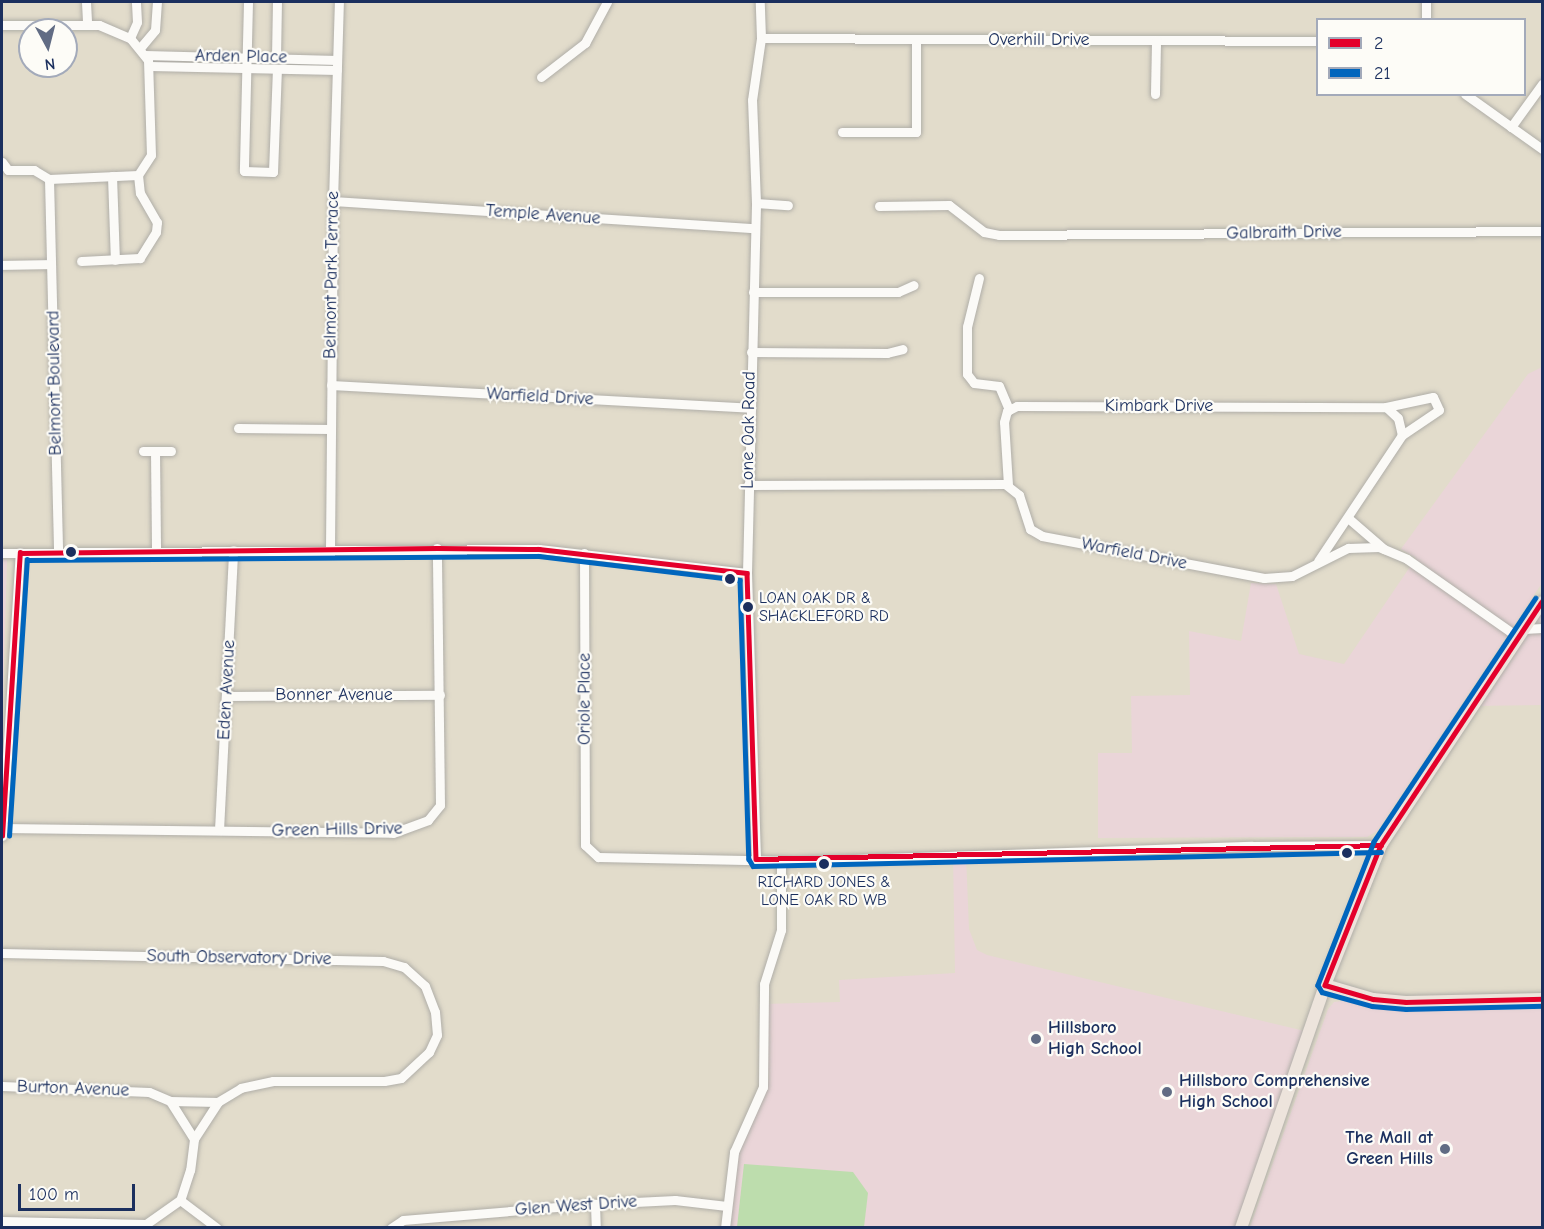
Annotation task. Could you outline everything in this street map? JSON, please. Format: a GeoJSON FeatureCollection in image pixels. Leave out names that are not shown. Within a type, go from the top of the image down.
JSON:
{"type":"FeatureCollection","features":[{"type":"Feature","properties":{"kind":"main road"},"geometry":{"type":"LineString","coordinates":[[1241,1227],[1325,985],[1381,845],[1542,602]]}},
{"type":"Feature","properties":{"kind":"main road"},"geometry":{"type":"LineString","coordinates":[[1325,985],[1373,999],[1406,1002],[1542,999]]}},
{"type":"Feature","properties":{"kind":"street"},"geometry":{"type":"LineString","coordinates":[[86,2],[87,24]]}},
{"type":"Feature","properties":{"kind":"street"},"geometry":{"type":"LineString","coordinates":[[130,38],[137,22],[136,2]]}},
{"type":"Feature","properties":{"kind":"street"},"geometry":{"type":"LineString","coordinates":[[143,52],[155,30],[157,2]]}},
{"type":"Feature","properties":{"kind":"street"},"geometry":{"type":"LineString","coordinates":[[248,2],[244,171],[273,172],[277,69]]}},
{"type":"Feature","properties":{"kind":"street"},"geometry":{"type":"LineString","coordinates":[[276,58],[277,2]]}},
{"type":"Feature","properties":{"kind":"street","name":"Belmont Park Terrace"},"geometry":{"type":"LineString","coordinates":[[330,548],[333,201],[339,2]]}},
{"type":"Feature","properties":{"kind":"street"},"geometry":{"type":"LineString","coordinates":[[541,77],[585,44],[600,21],[607,2]]}},
{"type":"Feature","properties":{"kind":"street","name":"Lone Oak Road"},"geometry":{"type":"LineString","coordinates":[[756,859],[747,573],[756,203],[752,100],[761,38],[760,2]]}},
{"type":"Feature","properties":{"kind":"street"},"geometry":{"type":"LineString","coordinates":[[1426,2],[1426,18]]}},
{"type":"Feature","properties":{"kind":"street"},"geometry":{"type":"LineString","coordinates":[[2,25],[87,24],[130,38],[143,52],[150,66],[151,155],[138,175],[140,193],[157,228],[143,256],[81,261]]}},
{"type":"Feature","properties":{"kind":"street","name":"Overhill Drive"},"geometry":{"type":"LineString","coordinates":[[761,38],[1316,41]]}},
{"type":"Feature","properties":{"kind":"street"},"geometry":{"type":"LineString","coordinates":[[842,132],[916,132],[916,40]]}},
{"type":"Feature","properties":{"kind":"street"},"geometry":{"type":"LineString","coordinates":[[1155,94],[1156,40]]}},
{"type":"Feature","properties":{"kind":"street","name":"Arden Place"},"geometry":{"type":"LineString","coordinates":[[143,52],[337,60]]}},
{"type":"Feature","properties":{"kind":"street","name":"Arden Place"},"geometry":{"type":"LineString","coordinates":[[150,66],[337,70]]}},
{"type":"Feature","properties":{"kind":"street"},"geometry":{"type":"LineString","coordinates":[[1511,127],[1542,84]]}},
{"type":"Feature","properties":{"kind":"street"},"geometry":{"type":"LineString","coordinates":[[1468,96],[1542,149]]}},
{"type":"Feature","properties":{"kind":"street"},"geometry":{"type":"LineString","coordinates":[[2,162],[8,170],[34,170],[49,179],[138,175]]}},
{"type":"Feature","properties":{"kind":"street"},"geometry":{"type":"LineString","coordinates":[[112,176],[115,260]]}},
{"type":"Feature","properties":{"kind":"street","name":"Belmont Boulevard"},"geometry":{"type":"LineString","coordinates":[[49,179],[58,552]]}},
{"type":"Feature","properties":{"kind":"street","name":"Temple Avenue"},"geometry":{"type":"LineString","coordinates":[[333,201],[754,228]]}},
{"type":"Feature","properties":{"kind":"street"},"geometry":{"type":"LineString","coordinates":[[756,203],[788,205]]}},
{"type":"Feature","properties":{"kind":"street","name":"Galbraith Drive"},"geometry":{"type":"LineString","coordinates":[[879,206],[949,205],[984,232],[1026,236],[1542,231]]}},
{"type":"Feature","properties":{"kind":"street"},"geometry":{"type":"LineString","coordinates":[[2,265],[51,264]]}},
{"type":"Feature","properties":{"kind":"street"},"geometry":{"type":"LineString","coordinates":[[748,485],[1008,485],[1004,426],[1009,410],[999,386],[974,383],[967,374],[967,327],[979,278]]}},
{"type":"Feature","properties":{"kind":"street"},"geometry":{"type":"LineString","coordinates":[[753,292],[898,292],[914,285]]}},
{"type":"Feature","properties":{"kind":"street"},"geometry":{"type":"LineString","coordinates":[[751,352],[887,354],[903,349]]}},
{"type":"Feature","properties":{"kind":"street","name":"Warfield Drive"},"geometry":{"type":"LineString","coordinates":[[331,385],[750,408]]}},
{"type":"Feature","properties":{"kind":"street","name":"Kimbark Drive"},"geometry":{"type":"LineString","coordinates":[[1009,410],[1031,405],[1386,407],[1425,397],[1438,402],[1437,412],[1402,435],[1317,562]]}},
{"type":"Feature","properties":{"kind":"street"},"geometry":{"type":"LineString","coordinates":[[1386,407],[1396,413],[1402,435]]}},
{"type":"Feature","properties":{"kind":"street"},"geometry":{"type":"LineString","coordinates":[[238,428],[330,429]]}},
{"type":"Feature","properties":{"kind":"street"},"geometry":{"type":"LineString","coordinates":[[143,451],[171,451]]}},
{"type":"Feature","properties":{"kind":"street"},"geometry":{"type":"LineString","coordinates":[[155,451],[156,551]]}},
{"type":"Feature","properties":{"kind":"street","name":"Warfield Drive"},"geometry":{"type":"LineString","coordinates":[[1008,485],[1019,495],[1030,529],[1047,537],[1264,578],[1292,576],[1348,548],[1384,549],[1407,560],[1521,633]]}},
{"type":"Feature","properties":{"kind":"street"},"geometry":{"type":"LineString","coordinates":[[1348,518],[1384,549]]}},
{"type":"Feature","properties":{"kind":"street"},"geometry":{"type":"LineString","coordinates":[[2,553],[437,548],[584,553],[747,573]]}},
{"type":"Feature","properties":{"kind":"street","name":"Green Hills Drive"},"geometry":{"type":"LineString","coordinates":[[2,828],[393,833],[428,820],[441,805],[437,548]]}},
{"type":"Feature","properties":{"kind":"street","name":"Eden Avenue"},"geometry":{"type":"LineString","coordinates":[[219,830],[228,696],[233,550]]}},
{"type":"Feature","properties":{"kind":"street"},"geometry":{"type":"LineString","coordinates":[[2,836],[20,553]]}},
{"type":"Feature","properties":{"kind":"street","name":"Oriole Place"},"geometry":{"type":"LineString","coordinates":[[584,553],[585,845],[598,857],[756,859]]}},
{"type":"Feature","properties":{"kind":"street"},"geometry":{"type":"LineString","coordinates":[[1521,633],[1542,628]]}},
{"type":"Feature","properties":{"kind":"street","name":"Bonner Avenue"},"geometry":{"type":"LineString","coordinates":[[228,696],[440,695]]}},
{"type":"Feature","properties":{"kind":"street"},"geometry":{"type":"LineString","coordinates":[[756,859],[781,861],[1381,845]]}},
{"type":"Feature","properties":{"kind":"street"},"geometry":{"type":"LineString","coordinates":[[725,1227],[734,1152],[764,1087],[764,984],[781,930],[781,861]]}},
{"type":"Feature","properties":{"kind":"street","name":"South Observatory Drive"},"geometry":{"type":"LineString","coordinates":[[2,953],[383,962],[404,967],[425,986],[435,1012],[436,1035],[429,1052],[401,1078],[384,1082],[273,1082],[241,1088],[218,1102]]}},
{"type":"Feature","properties":{"kind":"street","name":"Burton Avenue"},"geometry":{"type":"LineString","coordinates":[[2,1086],[119,1089],[149,1092],[170,1101],[218,1102]]}},
{"type":"Feature","properties":{"kind":"street"},"geometry":{"type":"LineString","coordinates":[[170,1101],[194,1139]]}},
{"type":"Feature","properties":{"kind":"street"},"geometry":{"type":"LineString","coordinates":[[2,1221],[149,1222],[180,1200],[190,1170],[194,1139],[218,1102]]}},
{"type":"Feature","properties":{"kind":"street"},"geometry":{"type":"LineString","coordinates":[[180,1200],[217,1227]]}},
{"type":"Feature","properties":{"kind":"street","name":"Glen West Drive"},"geometry":{"type":"LineString","coordinates":[[391,1227],[403,1220],[595,1204],[675,1200],[728,1206]]}},
{"type":"Feature","properties":{"kind":"street"},"geometry":{"type":"LineString","coordinates":[[595,1204],[596,1227]]}},
{"type":"Feature","properties":{"kind":"shaded area"},"geometry":{"type":"Polygon","coordinates":[[[1542,367],[1542,583],[1377,831],[1367,837],[1098,838],[1098,753],[1132,753],[1131,696],[1190,695],[1189,631],[1241,641],[1251,583],[1276,584],[1299,654],[1344,664],[1416,558],[1401,549],[1528,374],[1542,367]]]}},
{"type":"Feature","properties":{"kind":"shaded area"},"geometry":{"type":"Polygon","coordinates":[[[2,560],[7,560],[2,734],[2,560]]]}},
{"type":"Feature","properties":{"kind":"shaded area"},"geometry":{"type":"Polygon","coordinates":[[[1542,602],[1542,705],[1470,706],[1542,602]]]}},
{"type":"Feature","properties":{"kind":"shaded area","name":"Hillsboro High School"},"geometry":{"type":"Polygon","coordinates":[[[953,855],[966,855],[969,929],[977,950],[987,955],[1309,1032],[1241,1227],[725,1228],[731,1166],[769,1078],[763,1004],[840,1002],[839,980],[955,973],[953,855]]]}},
{"type":"Feature","properties":{"kind":"shaded area"},"geometry":{"type":"Polygon","coordinates":[[[1342,1001],[1395,1011],[1542,1008],[1542,1227],[1250,1227],[1328,1009],[1334,1002],[1342,1001]]]}},
{"type":"Feature","properties":{"kind":"green space"},"geometry":{"type":"Polygon","coordinates":[[[744,1164],[853,1172],[868,1193],[864,1227],[737,1227],[744,1164]]]}},
{"type":"Feature","properties":{"kind":"transit line","name":"2"},"geometry":{"type":"LineString","coordinates":[[2,836],[20,553],[437,548],[539,549],[747,573],[756,859],[1381,845]]}},
{"type":"Feature","properties":{"kind":"transit line","name":"21"},"geometry":{"type":"LineString","coordinates":[[9,836],[27,560],[539,556],[740,580],[749,859],[753,866],[1381,852]]}},
{"type":"Feature","properties":{"kind":"transit line","name":"21"},"geometry":{"type":"LineString","coordinates":[[1536,598],[1374,842],[1318,985],[1322,992],[1372,1006],[1406,1009],[1542,1006]]}},
{"type":"Feature","properties":{"kind":"transit line","name":"2"},"geometry":{"type":"LineString","coordinates":[[1542,602],[1381,845],[1325,985],[1373,999],[1406,1002],[1542,999]]}},
{"type":"Feature","properties":{"kind":"place","name":"LOAN OAK DR & SHACKLEFORD RD"},"geometry":{"type":"Point","coordinates":[748,607]}},
{"type":"Feature","properties":{"kind":"place","name":"RICHARD JONES & LONE OAK RD WB"},"geometry":{"type":"Point","coordinates":[824,864]}},
{"type":"Feature","properties":{"kind":"place","name":"Hillsboro High School"},"geometry":{"type":"Point","coordinates":[1036,1039]}},
{"type":"Feature","properties":{"kind":"place","name":"Hillsboro Comprehensive High School"},"geometry":{"type":"Point","coordinates":[1167,1092]}},
{"type":"Feature","properties":{"kind":"place","name":"The Mall at Green Hills"},"geometry":{"type":"Point","coordinates":[1445,1149]}}]}
